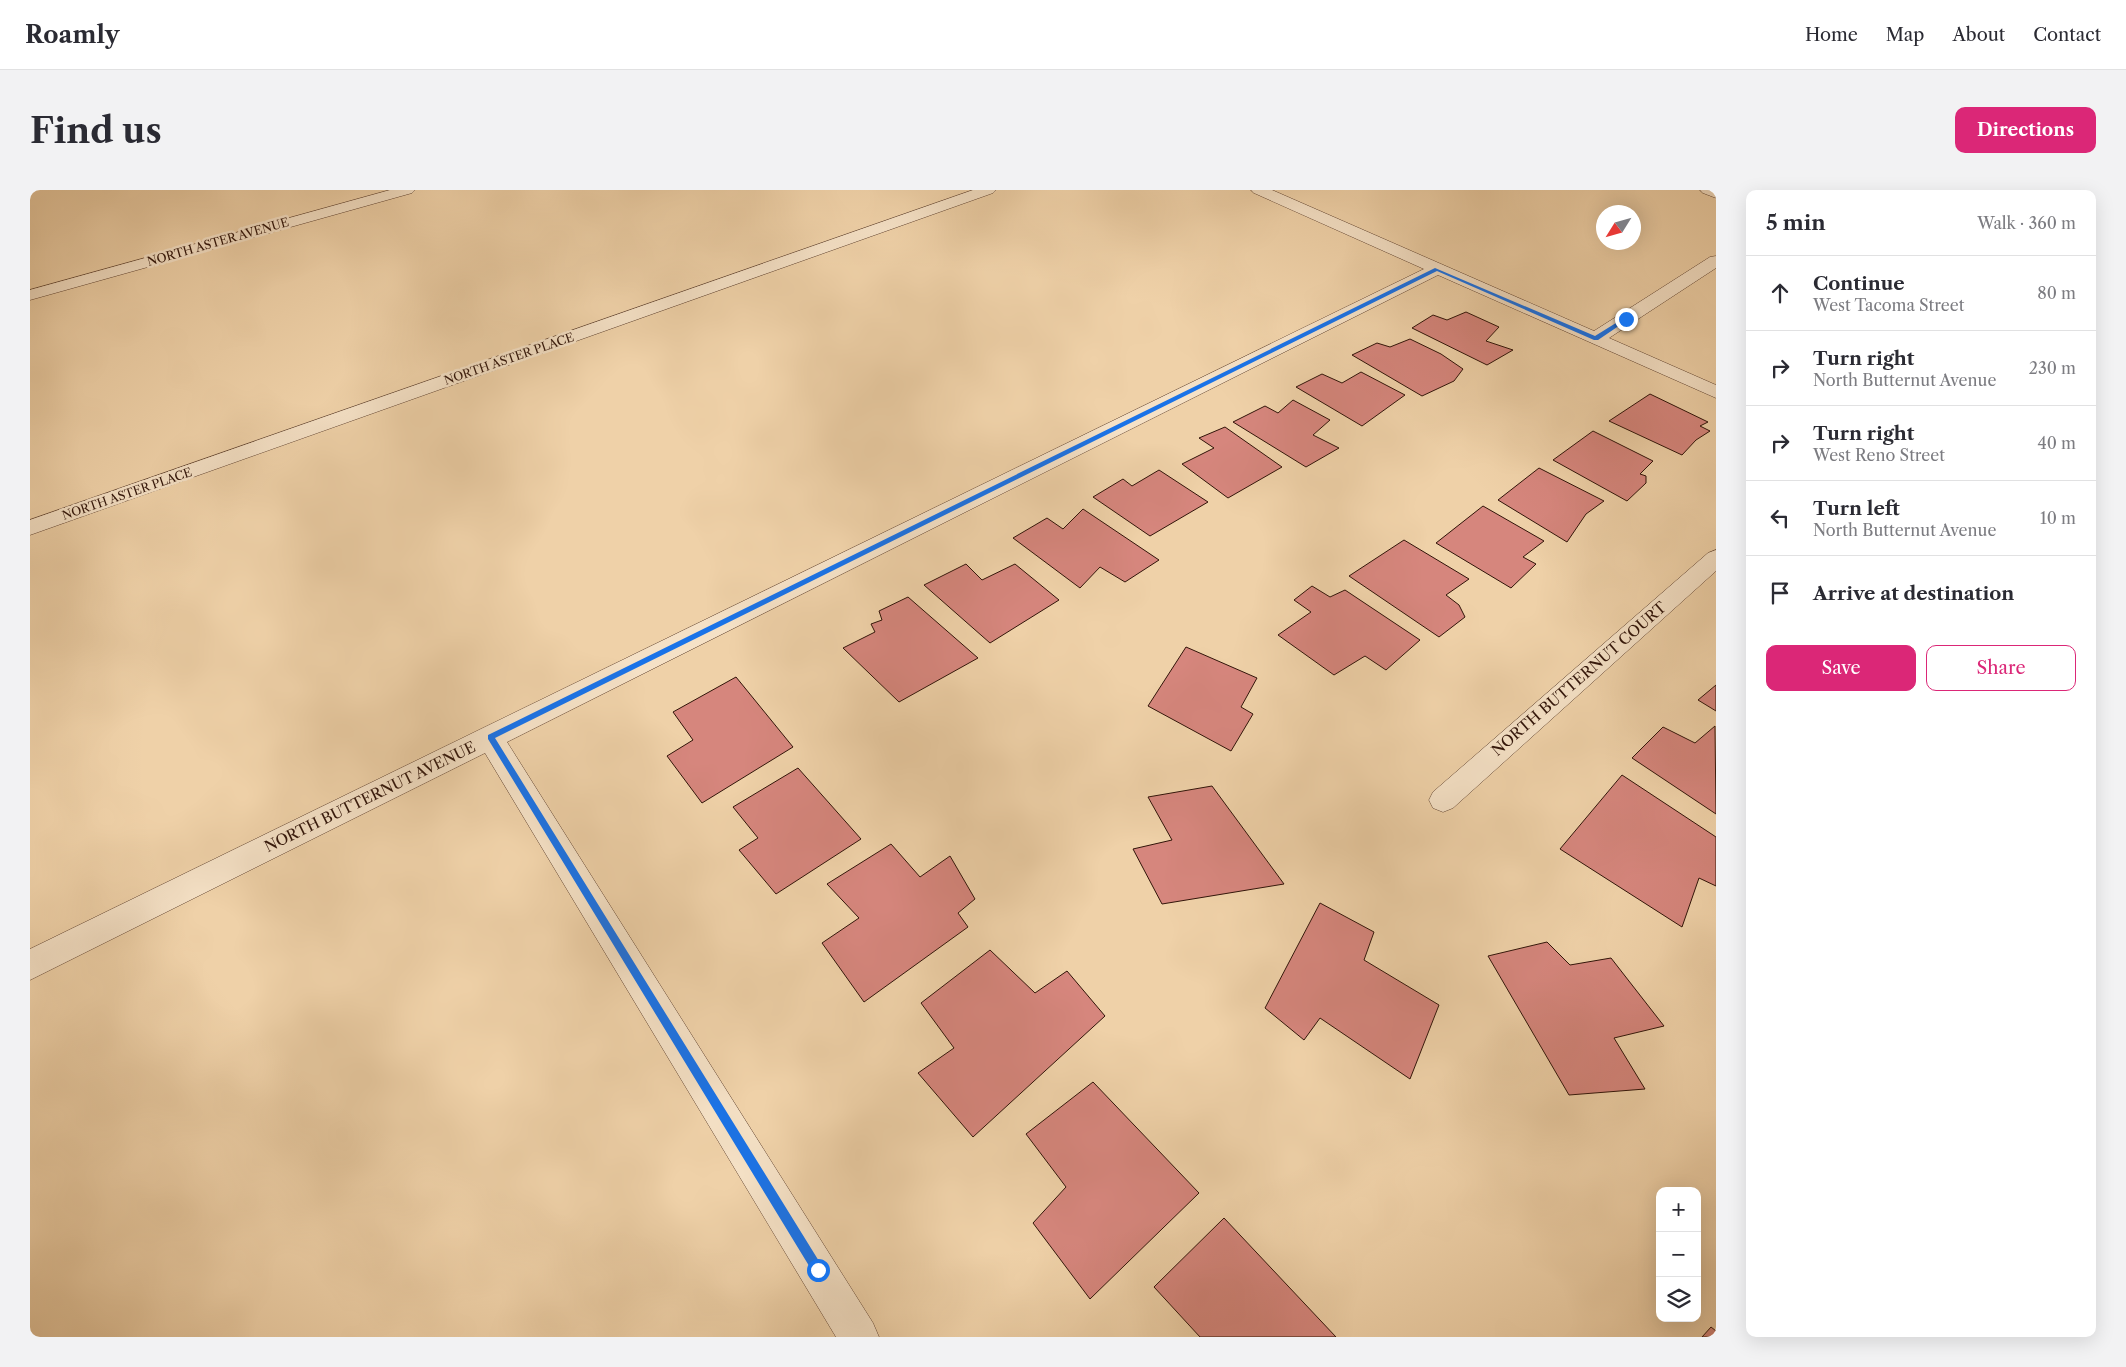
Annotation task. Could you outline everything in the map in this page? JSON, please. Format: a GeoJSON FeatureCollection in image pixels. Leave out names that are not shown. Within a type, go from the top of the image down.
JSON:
{"type":"FeatureCollection","features":[{"type":"Feature","properties":{"kind":"street","name":"NORTH ASTER AVENUE"},"geometry":{"type":"LineString","coordinates":[[30,295],[407,190]]}},
{"type":"Feature","properties":{"kind":"street","name":"NORTH ASTER PLACE"},"geometry":{"type":"LineString","coordinates":[[30,528],[988,190]]}},
{"type":"Feature","properties":{"kind":"street"},"geometry":{"type":"LineString","coordinates":[[1259,190],[1716,392]]}},
{"type":"Feature","properties":{"kind":"street"},"geometry":{"type":"LineString","coordinates":[[1708,190],[1716,193]]}},
{"type":"Feature","properties":{"kind":"street"},"geometry":{"type":"LineString","coordinates":[[1596,338],[1716,261]]}},
{"type":"Feature","properties":{"kind":"street","name":"NORTH BUTTERNUT AVENUE"},"geometry":{"type":"LineString","coordinates":[[30,965],[1437,269]]}},
{"type":"Feature","properties":{"kind":"street","name":"NORTH BUTTERNUT COURT"},"geometry":{"type":"LineString","coordinates":[[1443,800],[1716,558]]}},
{"type":"Feature","properties":{"kind":"street"},"geometry":{"type":"LineString","coordinates":[[490,737],[860,1337]]}},
{"type":"Feature","properties":{"kind":"building"},"geometry":{"type":"Polygon","coordinates":[[[1466,312],[1499,327],[1486,341],[1513,350],[1487,365],[1412,328],[1433,315],[1447,320],[1466,312]]]}},
{"type":"Feature","properties":{"kind":"building"},"geometry":{"type":"Polygon","coordinates":[[[1410,339],[1441,354],[1463,369],[1454,381],[1422,396],[1352,355],[1377,343],[1390,347],[1410,339]]]}},
{"type":"Feature","properties":{"kind":"building"},"geometry":{"type":"Polygon","coordinates":[[[1361,372],[1405,395],[1362,426],[1296,387],[1322,374],[1342,383],[1361,372]]]}},
{"type":"Feature","properties":{"kind":"building"},"geometry":{"type":"Polygon","coordinates":[[[1650,394],[1708,422],[1700,426],[1710,431],[1696,440],[1682,455],[1609,421],[1650,394]]]}},
{"type":"Feature","properties":{"kind":"building"},"geometry":{"type":"Polygon","coordinates":[[[1293,400],[1330,420],[1313,435],[1339,448],[1306,467],[1233,422],[1265,406],[1278,413],[1293,400]]]}},
{"type":"Feature","properties":{"kind":"building"},"geometry":{"type":"Polygon","coordinates":[[[1225,427],[1282,467],[1228,498],[1182,464],[1214,448],[1199,438],[1225,427]]]}},
{"type":"Feature","properties":{"kind":"building"},"geometry":{"type":"Polygon","coordinates":[[[1593,431],[1653,461],[1640,474],[1646,476],[1646,483],[1627,501],[1553,460],[1593,431]]]}},
{"type":"Feature","properties":{"kind":"building"},"geometry":{"type":"Polygon","coordinates":[[[1539,468],[1604,501],[1586,514],[1567,542],[1498,500],[1539,468]]]}},
{"type":"Feature","properties":{"kind":"building"},"geometry":{"type":"Polygon","coordinates":[[[1159,470],[1208,502],[1150,536],[1093,497],[1123,479],[1132,486],[1159,470]]]}},
{"type":"Feature","properties":{"kind":"building"},"geometry":{"type":"Polygon","coordinates":[[[1483,506],[1544,541],[1523,557],[1536,564],[1511,588],[1436,543],[1483,506]]]}},
{"type":"Feature","properties":{"kind":"building"},"geometry":{"type":"Polygon","coordinates":[[[1083,509],[1159,560],[1125,582],[1100,567],[1080,588],[1013,538],[1047,518],[1063,529],[1083,509]]]}},
{"type":"Feature","properties":{"kind":"building"},"geometry":{"type":"Polygon","coordinates":[[[1404,540],[1469,579],[1446,595],[1459,605],[1465,617],[1439,637],[1349,576],[1404,540]]]}},
{"type":"Feature","properties":{"kind":"building"},"geometry":{"type":"Polygon","coordinates":[[[966,564],[982,580],[1015,564],[1059,600],[990,643],[924,585],[966,564]]]}},
{"type":"Feature","properties":{"kind":"building"},"geometry":{"type":"Polygon","coordinates":[[[1312,586],[1330,597],[1345,590],[1420,640],[1386,670],[1365,656],[1334,675],[1278,635],[1311,612],[1294,600],[1312,586]]]}},
{"type":"Feature","properties":{"kind":"building"},"geometry":{"type":"Polygon","coordinates":[[[908,597],[978,658],[899,702],[843,648],[875,632],[871,624],[882,620],[879,611],[908,597]]]}},
{"type":"Feature","properties":{"kind":"building"},"geometry":{"type":"Polygon","coordinates":[[[1186,647],[1257,678],[1241,707],[1253,714],[1231,751],[1148,706],[1186,647]]]}},
{"type":"Feature","properties":{"kind":"building"},"geometry":{"type":"Polygon","coordinates":[[[736,677],[793,747],[702,803],[667,756],[693,740],[673,712],[736,677]]]}},
{"type":"Feature","properties":{"kind":"building"},"geometry":{"type":"Polygon","coordinates":[[[1716,685],[1716,711],[1698,700],[1716,685]]]}},
{"type":"Feature","properties":{"kind":"building"},"geometry":{"type":"Polygon","coordinates":[[[1715,726],[1716,814],[1632,758],[1663,727],[1695,743],[1715,726]]]}},
{"type":"Feature","properties":{"kind":"building"},"geometry":{"type":"Polygon","coordinates":[[[798,768],[861,839],[776,894],[739,850],[758,838],[733,807],[798,768]]]}},
{"type":"Feature","properties":{"kind":"building"},"geometry":{"type":"Polygon","coordinates":[[[1622,775],[1716,837],[1716,886],[1699,878],[1682,927],[1560,849],[1622,775]]]}},
{"type":"Feature","properties":{"kind":"building"},"geometry":{"type":"Polygon","coordinates":[[[1212,786],[1284,884],[1162,904],[1133,849],[1172,840],[1148,797],[1212,786]]]}},
{"type":"Feature","properties":{"kind":"building"},"geometry":{"type":"Polygon","coordinates":[[[891,844],[920,877],[950,856],[975,899],[958,913],[968,927],[864,1002],[822,943],[859,918],[827,884],[891,844]]]}},
{"type":"Feature","properties":{"kind":"building"},"geometry":{"type":"Polygon","coordinates":[[[1320,903],[1374,932],[1364,960],[1439,1005],[1410,1079],[1320,1018],[1304,1040],[1265,1008],[1320,903]]]}},
{"type":"Feature","properties":{"kind":"building"},"geometry":{"type":"Polygon","coordinates":[[[1547,942],[1570,965],[1611,958],[1664,1026],[1614,1038],[1645,1089],[1569,1095],[1488,956],[1547,942]]]}},
{"type":"Feature","properties":{"kind":"building"},"geometry":{"type":"Polygon","coordinates":[[[990,950],[1035,993],[1067,971],[1105,1016],[973,1137],[918,1073],[954,1048],[921,1003],[990,950]]]}},
{"type":"Feature","properties":{"kind":"building"},"geometry":{"type":"Polygon","coordinates":[[[1093,1082],[1199,1193],[1090,1299],[1033,1223],[1066,1187],[1026,1134],[1093,1082]]]}},
{"type":"Feature","properties":{"kind":"building"},"geometry":{"type":"Polygon","coordinates":[[[1224,1218],[1336,1337],[1200,1337],[1154,1287],[1224,1218]]]}},
{"type":"Feature","properties":{"kind":"building"},"geometry":{"type":"Polygon","coordinates":[[[1711,1327],[1716,1331],[1716,1337],[1702,1337],[1711,1327]]]}},
{"type":"Feature","properties":{"kind":"route"},"geometry":{"type":"LineString","coordinates":[[818,1270],[490,737],[1437,269],[1596,338],[1626,319]]}}]}
